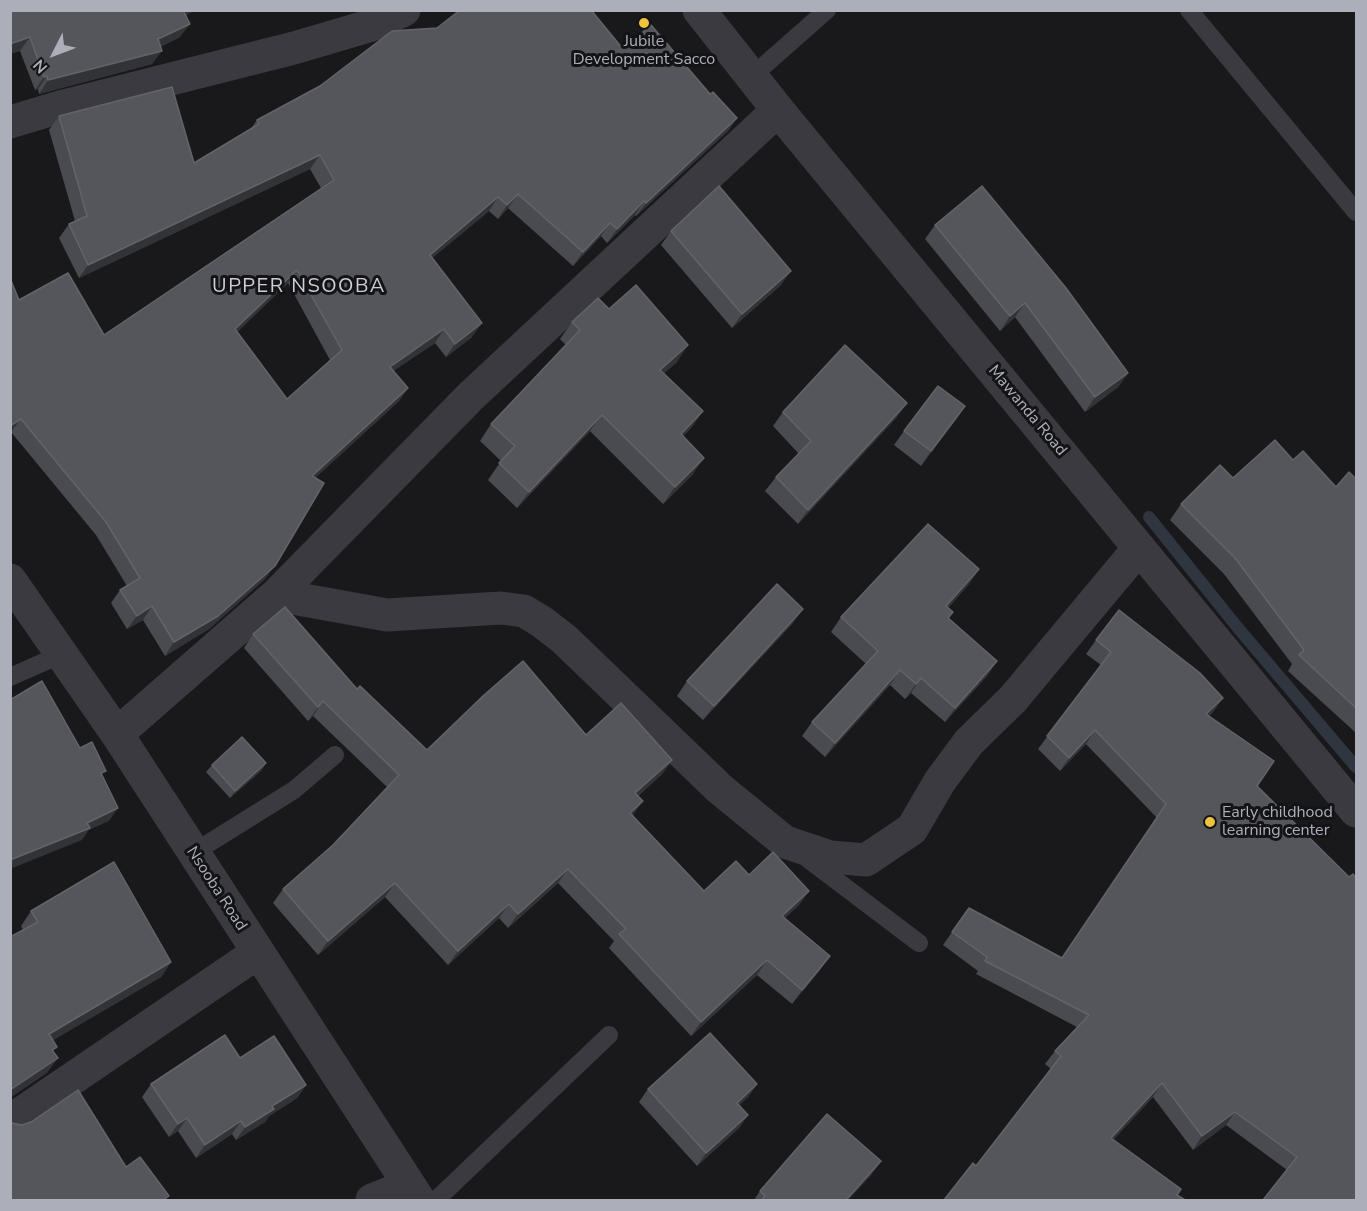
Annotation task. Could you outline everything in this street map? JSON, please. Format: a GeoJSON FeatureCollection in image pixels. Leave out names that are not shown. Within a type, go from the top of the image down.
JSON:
{"type":"FeatureCollection","features":[{"type":"Feature","properties":{"kind":"street"},"geometry":{"type":"LineString","coordinates":[[10,122],[60,106],[294,48],[372,25],[404,10]]}},
{"type":"Feature","properties":{"kind":"street","name":"Mawanda Road"},"geometry":{"type":"LineString","coordinates":[[699,10],[778,110],[1356,811]]}},
{"type":"Feature","properties":{"kind":"street"},"geometry":{"type":"LineString","coordinates":[[117,734],[276,595],[471,396],[778,110]]}},
{"type":"Feature","properties":{"kind":"street"},"geometry":{"type":"LineString","coordinates":[[276,595],[387,615],[501,608],[524,611],[564,639],[720,789],[785,842],[830,857],[866,860],[912,829],[940,781],[969,742],[1013,699],[1139,548]]}},
{"type":"Feature","properties":{"kind":"street","name":"Nsooba Road"},"geometry":{"type":"LineString","coordinates":[[10,580],[21,614],[62,654],[117,734],[257,953],[422,1195]]}},
{"type":"Feature","properties":{"kind":"street"},"geometry":{"type":"LineString","coordinates":[[10,1121],[257,953]]}},
{"type":"Feature","properties":{"kind":"street"},"geometry":{"type":"LineString","coordinates":[[372,1200],[422,1195]]}},
{"type":"Feature","properties":{"kind":"lane"},"geometry":{"type":"LineString","coordinates":[[751,77],[827,10]]}},
{"type":"Feature","properties":{"kind":"lane"},"geometry":{"type":"LineString","coordinates":[[1189,10],[1356,212]]}},
{"type":"Feature","properties":{"kind":"lane"},"geometry":{"type":"LineString","coordinates":[[10,676],[62,654]]}},
{"type":"Feature","properties":{"kind":"lane"},"geometry":{"type":"LineString","coordinates":[[193,854],[294,790],[335,755]]}},
{"type":"Feature","properties":{"kind":"lane"},"geometry":{"type":"LineString","coordinates":[[785,842],[919,943]]}},
{"type":"Feature","properties":{"kind":"lane"},"geometry":{"type":"LineString","coordinates":[[422,1195],[609,1035]]}},
{"type":"Feature","properties":{"kind":"building"},"geometry":{"type":"Polygon","coordinates":[[[10,10],[183,10],[190,24],[158,39],[162,51],[48,80],[47,76],[44,77],[30,37],[10,44],[10,10]]]}},
{"type":"Feature","properties":{"kind":"building"},"geometry":{"type":"Polygon","coordinates":[[[460,10],[591,10],[623,49],[651,25],[710,94],[713,92],[737,118],[646,203],[644,201],[617,229],[610,223],[583,252],[518,194],[507,205],[498,197],[430,255],[482,323],[455,344],[444,329],[390,367],[408,388],[312,476],[324,483],[275,566],[218,616],[174,642],[152,606],[137,616],[120,590],[140,578],[106,522],[21,419],[10,426],[10,278],[19,300],[68,273],[104,335],[334,180],[320,155],[88,265],[69,224],[87,216],[59,116],[172,87],[194,163],[259,124],[257,120],[320,86],[392,31],[437,28],[460,10]],[[297,270],[235,329],[287,399],[342,350],[297,270]]]}},
{"type":"Feature","properties":{"kind":"building"},"geometry":{"type":"Polygon","coordinates":[[[719,186],[791,271],[742,314],[671,231],[719,186]]]}},
{"type":"Feature","properties":{"kind":"building"},"geometry":{"type":"Polygon","coordinates":[[[982,186],[1066,288],[1128,373],[1095,397],[1025,303],[1010,316],[935,225],[982,186]]]}},
{"type":"Feature","properties":{"kind":"building"},"geometry":{"type":"Polygon","coordinates":[[[636,285],[688,345],[660,370],[703,411],[681,434],[704,458],[675,487],[602,415],[529,492],[499,463],[515,446],[491,424],[580,330],[572,322],[598,298],[609,309],[636,285]]]}},
{"type":"Feature","properties":{"kind":"building"},"geometry":{"type":"Polygon","coordinates":[[[845,345],[907,403],[808,510],[776,477],[811,441],[783,412],[845,345]]]}},
{"type":"Feature","properties":{"kind":"building"},"geometry":{"type":"Polygon","coordinates":[[[938,386],[965,406],[931,451],[904,431],[938,386]]]}},
{"type":"Feature","properties":{"kind":"building"},"geometry":{"type":"Polygon","coordinates":[[[1275,440],[1293,460],[1303,451],[1336,487],[1349,472],[1356,479],[1356,708],[1299,655],[1304,650],[1235,558],[1181,504],[1220,465],[1233,478],[1275,440]]]}},
{"type":"Feature","properties":{"kind":"building"},"geometry":{"type":"Polygon","coordinates":[[[928,524],[979,569],[946,606],[953,612],[948,618],[997,661],[955,708],[921,678],[916,684],[900,670],[835,743],[812,722],[878,651],[841,617],[928,524]]]}},
{"type":"Feature","properties":{"kind":"building"},"geometry":{"type":"Polygon","coordinates":[[[777,584],[803,609],[714,706],[687,681],[777,584]]]}},
{"type":"Feature","properties":{"kind":"building"},"geometry":{"type":"Polygon","coordinates":[[[285,607],[357,689],[360,686],[427,750],[523,661],[586,735],[621,703],[672,760],[635,793],[643,801],[630,813],[704,891],[736,861],[749,875],[773,852],[809,891],[782,916],[830,956],[802,990],[767,960],[701,1022],[619,934],[626,929],[568,869],[518,914],[509,904],[458,951],[395,883],[328,941],[283,889],[333,845],[399,775],[323,701],[318,707],[253,634],[285,607]]]}},
{"type":"Feature","properties":{"kind":"building"},"geometry":{"type":"Polygon","coordinates":[[[1119,610],[1200,673],[1223,698],[1206,714],[1274,761],[1257,786],[1349,877],[1353,874],[1356,879],[1356,1200],[1263,1200],[1297,1157],[1235,1112],[1202,1136],[1162,1083],[1111,1138],[1181,1189],[1177,1195],[1185,1200],[944,1200],[973,1163],[976,1166],[1061,1056],[1055,1051],[1089,1015],[985,961],[987,957],[952,932],[969,908],[1062,958],[1166,804],[1095,730],[1069,758],[1047,736],[1111,652],[1096,640],[1119,610]]]}},
{"type":"Feature","properties":{"kind":"building"},"geometry":{"type":"Polygon","coordinates":[[[42,681],[80,748],[92,742],[106,771],[101,773],[118,808],[87,823],[90,828],[10,860],[10,700],[42,681]]]}},
{"type":"Feature","properties":{"kind":"building"},"geometry":{"type":"Polygon","coordinates":[[[242,737],[266,763],[235,791],[212,765],[242,737]]]}},
{"type":"Feature","properties":{"kind":"building"},"geometry":{"type":"Polygon","coordinates":[[[114,862],[171,962],[49,1034],[57,1047],[52,1050],[58,1058],[10,1090],[10,937],[38,922],[31,911],[114,862]]]}},
{"type":"Feature","properties":{"kind":"building"},"geometry":{"type":"Polygon","coordinates":[[[710,1033],[757,1084],[737,1103],[748,1115],[706,1153],[648,1089],[710,1033]]]}},
{"type":"Feature","properties":{"kind":"building"},"geometry":{"type":"Polygon","coordinates":[[[225,1035],[240,1058],[274,1036],[306,1085],[272,1106],[274,1109],[245,1127],[241,1121],[205,1145],[187,1118],[178,1124],[151,1084],[225,1035]]]}},
{"type":"Feature","properties":{"kind":"building"},"geometry":{"type":"Polygon","coordinates":[[[78,1090],[126,1167],[140,1157],[169,1196],[163,1200],[10,1200],[10,1121],[22,1125],[31,1122],[78,1090]]]}},
{"type":"Feature","properties":{"kind":"building"},"geometry":{"type":"Polygon","coordinates":[[[827,1114],[881,1161],[846,1200],[762,1200],[765,1196],[760,1191],[827,1114]]]}},
{"type":"Feature","properties":{"kind":"waterway"},"geometry":{"type":"LineString","coordinates":[[1149,517],[1238,628],[1356,767]]}},
{"type":"Feature","properties":{"kind":"place","name":"Jubile Development Sacco"},"geometry":{"type":"Point","coordinates":[644,23]}},
{"type":"Feature","properties":{"kind":"place","name":"Early childhood learning center"},"geometry":{"type":"Point","coordinates":[1210,822]}},
{"type":"Feature","properties":{"kind":"district","name":"UPPER NSOOBA"},"geometry":{"type":"Point","coordinates":[299,287]}}]}
